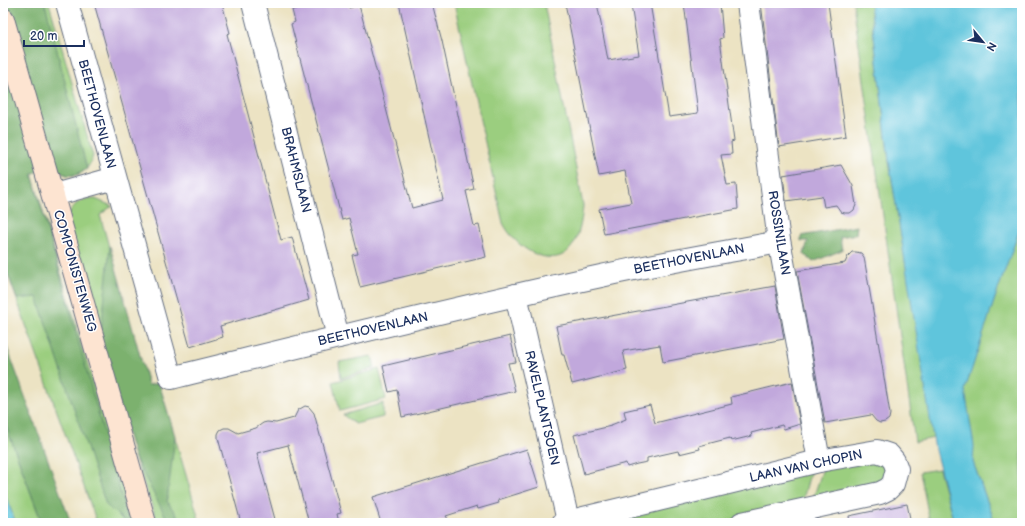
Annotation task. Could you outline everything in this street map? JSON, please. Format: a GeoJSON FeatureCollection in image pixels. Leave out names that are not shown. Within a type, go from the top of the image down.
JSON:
{"type":"FeatureCollection","features":[{"type":"Feature","properties":{"kind":"main road","name":"COMPONISTENWEG"},"geometry":{"type":"LineString","coordinates":[[3,19],[54,195],[145,523]]}},
{"type":"Feature","properties":{"kind":"street","name":"BEETHOVENLAAN"},"geometry":{"type":"LineString","coordinates":[[67,3],[171,378],[603,275],[779,242]]}},
{"type":"Feature","properties":{"kind":"street","name":"BRAHMSLAAN"},"geometry":{"type":"LineString","coordinates":[[253,3],[338,337]]}},
{"type":"Feature","properties":{"kind":"street","name":"ROSSINILAAN"},"geometry":{"type":"LineString","coordinates":[[748,3],[779,242],[819,461]]}},
{"type":"Feature","properties":{"kind":"street","name":"BEETHOVENLAAN"},"geometry":{"type":"LineString","coordinates":[[54,195],[115,178]]}},
{"type":"Feature","properties":{"kind":"street","name":"RAVELPLANTSOEN"},"geometry":{"type":"LineString","coordinates":[[516,295],[566,522]]}},
{"type":"Feature","properties":{"kind":"street","name":"LAAN VAN CHOPIN"},"geometry":{"type":"LineString","coordinates":[[566,522],[819,461],[877,451],[889,455],[894,461],[897,469],[893,484],[888,490],[807,516],[742,523]]}},
{"type":"Feature","properties":{"kind":"green space"},"geometry":{"type":"Polygon","coordinates":[[[3,3],[45,3],[87,169],[77,174],[69,175],[61,172],[52,165],[32,174],[129,523],[127,523],[106,505],[37,297],[17,299],[3,261],[3,3]]]}},
{"type":"Feature","properties":{"kind":"green space"},"geometry":{"type":"Polygon","coordinates":[[[6,3],[49,3],[93,156],[87,169],[77,175],[66,175],[54,168],[6,3]]]}},
{"type":"Feature","properties":{"kind":"green space"},"geometry":{"type":"Polygon","coordinates":[[[454,3],[544,3],[583,205],[580,228],[572,247],[557,257],[546,257],[528,250],[515,240],[503,223],[454,3]]]}},
{"type":"Feature","properties":{"kind":"green space"},"geometry":{"type":"Polygon","coordinates":[[[853,3],[870,3],[889,161],[934,438],[915,442],[853,3]]]}},
{"type":"Feature","properties":{"kind":"green space"},"geometry":{"type":"Polygon","coordinates":[[[3,66],[32,174],[134,523],[97,523],[3,261],[3,66]]]}},
{"type":"Feature","properties":{"kind":"green space"},"geometry":{"type":"Polygon","coordinates":[[[93,198],[112,206],[100,215],[149,388],[159,383],[200,523],[158,523],[134,456],[67,219],[71,210],[76,204],[93,198]]]}},
{"type":"Feature","properties":{"kind":"green space"},"geometry":{"type":"Polygon","coordinates":[[[1022,223],[1022,523],[995,523],[973,462],[964,390],[1022,223]]]}},
{"type":"Feature","properties":{"kind":"green space"},"geometry":{"type":"Polygon","coordinates":[[[857,226],[856,234],[840,237],[842,250],[813,262],[804,254],[808,241],[801,241],[801,236],[857,226]]]}},
{"type":"Feature","properties":{"kind":"green space"},"geometry":{"type":"Polygon","coordinates":[[[110,246],[148,385],[159,383],[175,436],[167,501],[182,523],[169,523],[134,456],[100,342],[110,246]]]}},
{"type":"Feature","properties":{"kind":"green space"},"geometry":{"type":"Polygon","coordinates":[[[3,336],[71,523],[42,523],[3,418],[3,336]]]}},
{"type":"Feature","properties":{"kind":"green space"},"geometry":{"type":"Polygon","coordinates":[[[372,356],[375,368],[341,378],[339,362],[372,356]]]}},
{"type":"Feature","properties":{"kind":"green space"},"geometry":{"type":"Polygon","coordinates":[[[379,369],[386,399],[340,411],[333,382],[379,369]]]}},
{"type":"Feature","properties":{"kind":"green space"},"geometry":{"type":"Polygon","coordinates":[[[383,403],[383,417],[355,424],[343,415],[383,403]]]}},
{"type":"Feature","properties":{"kind":"green space"},"geometry":{"type":"Polygon","coordinates":[[[3,418],[42,523],[16,523],[3,490],[3,418]]]}},
{"type":"Feature","properties":{"kind":"green space"},"geometry":{"type":"Polygon","coordinates":[[[869,460],[886,465],[884,482],[814,496],[823,468],[869,460]]]}},
{"type":"Feature","properties":{"kind":"green space"},"geometry":{"type":"Polygon","coordinates":[[[939,469],[954,523],[930,523],[920,472],[939,469]]]}},
{"type":"Feature","properties":{"kind":"green space"},"geometry":{"type":"Polygon","coordinates":[[[811,470],[802,503],[721,523],[595,523],[811,470]]]}},
{"type":"Feature","properties":{"kind":"water"},"geometry":{"type":"Polygon","coordinates":[[[870,3],[1022,3],[1022,223],[996,295],[965,390],[974,446],[973,462],[995,523],[954,523],[935,450],[889,161],[870,3]]]}},
{"type":"Feature","properties":{"kind":"water"},"geometry":{"type":"Polygon","coordinates":[[[3,490],[16,523],[3,523],[3,490]]]}},
{"type":"Feature","properties":{"kind":"building"},"geometry":{"type":"Polygon","coordinates":[[[94,3],[222,3],[230,33],[227,34],[281,240],[292,237],[309,300],[220,326],[223,337],[190,347],[94,3]]]}},
{"type":"Feature","properties":{"kind":"building"},"geometry":{"type":"Polygon","coordinates":[[[319,3],[348,3],[349,8],[359,5],[412,208],[443,200],[399,3],[432,3],[442,41],[474,189],[466,191],[474,226],[479,225],[486,257],[360,287],[352,255],[358,254],[349,218],[342,220],[291,24],[295,22],[292,10],[319,3]]]}},
{"type":"Feature","properties":{"kind":"building"},"geometry":{"type":"Polygon","coordinates":[[[565,3],[597,3],[608,60],[639,55],[631,5],[650,3],[669,117],[698,113],[684,3],[720,3],[723,38],[720,39],[734,141],[731,142],[732,154],[721,155],[727,185],[736,184],[738,209],[604,234],[599,209],[631,203],[625,171],[599,176],[565,3]]]}},
{"type":"Feature","properties":{"kind":"building"},"geometry":{"type":"Polygon","coordinates":[[[761,3],[828,3],[846,136],[779,147],[761,3]]]}},
{"type":"Feature","properties":{"kind":"building"},"geometry":{"type":"Polygon","coordinates":[[[841,165],[853,186],[856,205],[854,210],[850,213],[841,212],[836,205],[824,207],[822,196],[786,201],[783,175],[841,165]]]}},
{"type":"Feature","properties":{"kind":"building"},"geometry":{"type":"Polygon","coordinates":[[[852,252],[861,253],[864,257],[881,359],[890,414],[889,419],[880,423],[871,415],[825,423],[797,271],[845,263],[848,256],[852,252]]]}},
{"type":"Feature","properties":{"kind":"building"},"geometry":{"type":"Polygon","coordinates":[[[775,286],[784,339],[663,362],[660,345],[623,351],[627,370],[572,384],[564,355],[562,355],[556,326],[775,286]]]}},
{"type":"Feature","properties":{"kind":"building"},"geometry":{"type":"Polygon","coordinates":[[[510,336],[516,362],[508,363],[515,391],[402,417],[397,390],[389,392],[383,366],[510,336]]]}},
{"type":"Feature","properties":{"kind":"building"},"geometry":{"type":"Polygon","coordinates":[[[792,382],[800,424],[784,429],[782,425],[751,433],[752,436],[731,441],[730,438],[699,446],[700,449],[679,454],[678,451],[647,458],[647,462],[627,467],[626,463],[584,474],[574,435],[611,426],[626,419],[624,411],[650,405],[655,423],[732,404],[731,397],[792,382]]]}},
{"type":"Feature","properties":{"kind":"building"},"geometry":{"type":"Polygon","coordinates":[[[305,406],[309,407],[314,413],[341,513],[337,514],[339,523],[309,523],[288,445],[257,453],[276,523],[241,523],[218,438],[220,430],[229,428],[238,433],[256,428],[263,423],[276,423],[294,418],[298,410],[305,406]]]}},
{"type":"Feature","properties":{"kind":"building"},"geometry":{"type":"Polygon","coordinates":[[[527,449],[539,487],[498,500],[499,503],[478,509],[477,506],[446,516],[448,519],[434,523],[381,523],[373,497],[527,449]]]}},
{"type":"Feature","properties":{"kind":"building"},"geometry":{"type":"Polygon","coordinates":[[[907,504],[911,523],[850,523],[849,516],[907,504]]]}}]}
